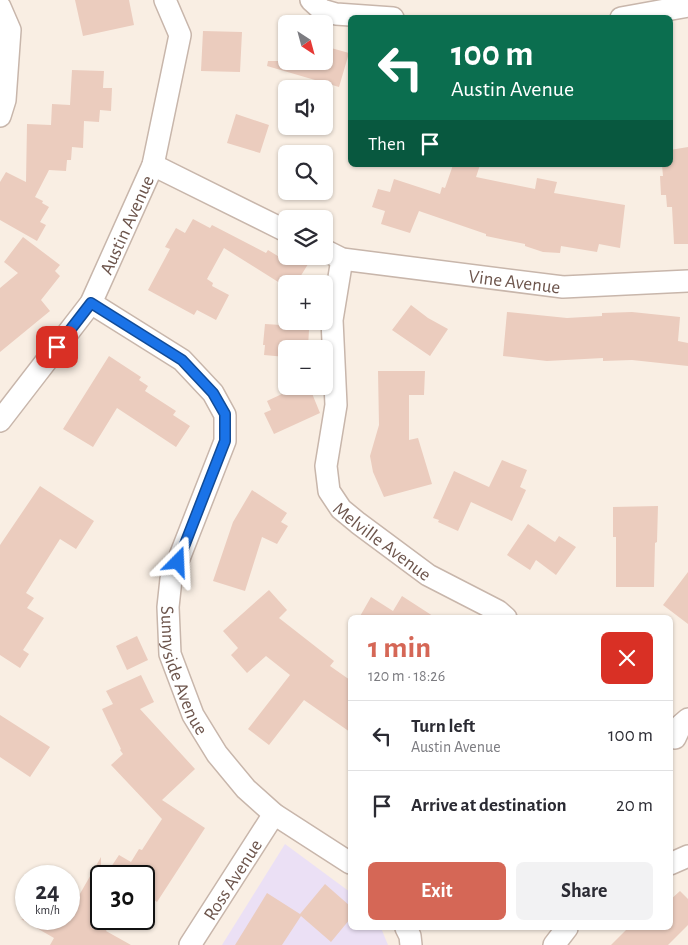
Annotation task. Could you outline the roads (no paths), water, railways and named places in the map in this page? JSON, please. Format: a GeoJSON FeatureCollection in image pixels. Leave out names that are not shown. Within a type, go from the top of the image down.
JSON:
{"type":"FeatureCollection","features":[{"type":"Feature","properties":{"kind":"street","name":"Austin Avenue"},"geometry":{"type":"LineString","coordinates":[[0,421],[91,303],[153,165],[180,36],[165,0]]}},
{"type":"Feature","properties":{"kind":"street"},"geometry":{"type":"LineString","coordinates":[[311,0],[322,10],[336,14],[370,8],[386,15]]}},
{"type":"Feature","properties":{"kind":"street"},"geometry":{"type":"LineString","coordinates":[[638,15],[688,6]]}},
{"type":"Feature","properties":{"kind":"street"},"geometry":{"type":"LineString","coordinates":[[0,7],[10,30],[5,100],[0,116]]}},
{"type":"Feature","properties":{"kind":"street"},"geometry":{"type":"LineString","coordinates":[[153,165],[278,227]]}},
{"type":"Feature","properties":{"kind":"street","name":"Vine Avenue"},"geometry":{"type":"LineString","coordinates":[[333,255],[563,287],[688,281]]}},
{"type":"Feature","properties":{"kind":"street","name":"Melville Avenue"},"geometry":{"type":"LineString","coordinates":[[333,265],[332,320],[336,404],[326,466],[329,491],[341,509],[428,575],[503,615]]}},
{"type":"Feature","properties":{"kind":"street","name":"Sunnyside Avenue"},"geometry":{"type":"LineString","coordinates":[[91,303],[182,360],[213,393],[225,414],[225,441],[171,579],[168,608],[170,654],[193,714],[217,754],[246,789],[274,814],[348,862]]}},
{"type":"Feature","properties":{"kind":"street"},"geometry":{"type":"LineString","coordinates":[[678,740],[681,725],[688,719]]}},
{"type":"Feature","properties":{"kind":"street","name":"Ross Avenue"},"geometry":{"type":"LineString","coordinates":[[190,945],[274,814]]}},
{"type":"Feature","properties":{"kind":"street"},"geometry":{"type":"LineString","coordinates":[[673,863],[688,856]]}},
{"type":"Feature","properties":{"kind":"street"},"geometry":{"type":"LineString","coordinates":[[407,930],[411,945]]}},
{"type":"Feature","properties":{"kind":"street"},"geometry":{"type":"LineString","coordinates":[[554,945],[566,930]]}}]}
